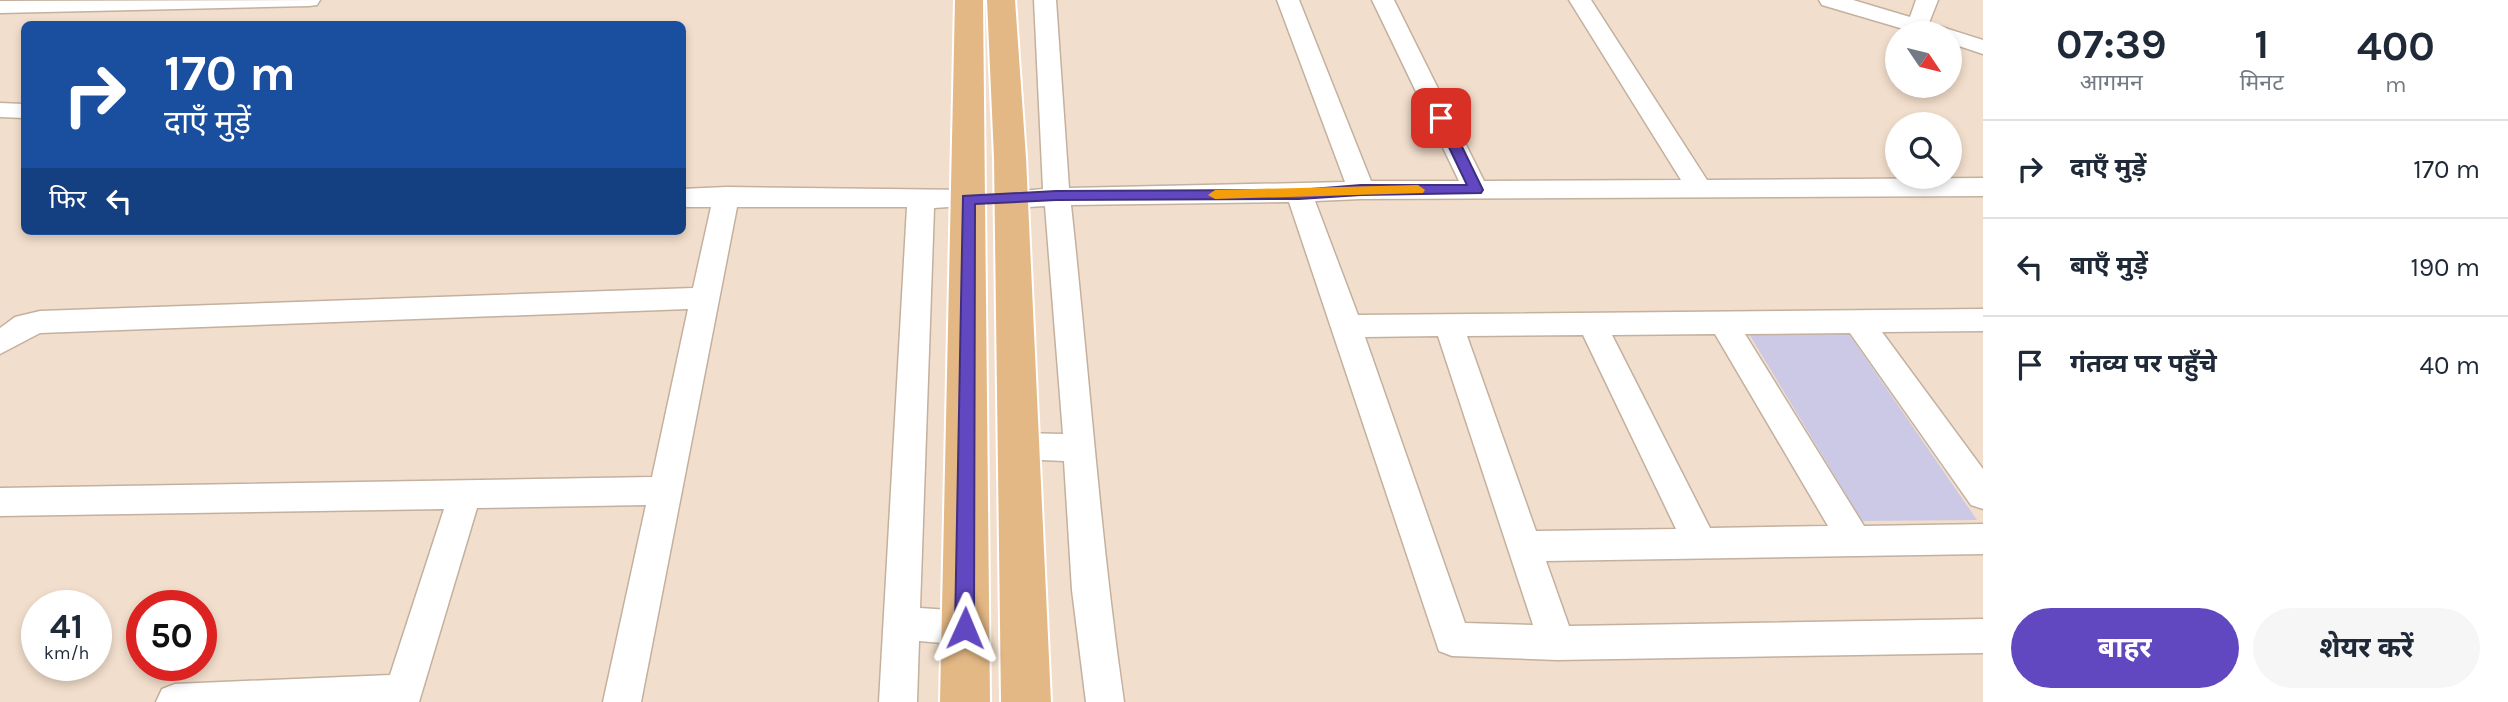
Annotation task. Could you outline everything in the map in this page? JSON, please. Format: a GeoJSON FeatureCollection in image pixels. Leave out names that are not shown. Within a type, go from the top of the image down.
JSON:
{"type":"FeatureCollection","features":[{"type":"Feature","properties":{"kind":"main road"},"geometry":{"type":"LineString","coordinates":[[965,702],[969,0]]}},
{"type":"Feature","properties":{"kind":"main road"},"geometry":{"type":"LineString","coordinates":[[1001,0],[1007,85],[1026,702]]}},
{"type":"Feature","properties":{"kind":"main road"},"geometry":{"type":"LineString","coordinates":[[968,200],[1010,198]]}},
{"type":"Feature","properties":{"kind":"main road"},"geometry":{"type":"LineString","coordinates":[[967,450],[1019,446]]}},
{"type":"Feature","properties":{"kind":"street"},"geometry":{"type":"LineString","coordinates":[[244,21],[262,0]]}},
{"type":"Feature","properties":{"kind":"street"},"geometry":{"type":"LineString","coordinates":[[0,7],[309,0]]}},
{"type":"Feature","properties":{"kind":"street"},"geometry":{"type":"LineString","coordinates":[[1045,0],[1056,195],[1072,347],[1090,590],[1104,702]]}},
{"type":"Feature","properties":{"kind":"street"},"geometry":{"type":"LineString","coordinates":[[1289,0],[1361,190]]}},
{"type":"Feature","properties":{"kind":"street"},"geometry":{"type":"LineString","coordinates":[[1383,0],[1476,190]]}},
{"type":"Feature","properties":{"kind":"street"},"geometry":{"type":"LineString","coordinates":[[1580,0],[1700,190]]}},
{"type":"Feature","properties":{"kind":"street"},"geometry":{"type":"LineString","coordinates":[[1830,0],[1900,21]]}},
{"type":"Feature","properties":{"kind":"street"},"geometry":{"type":"LineString","coordinates":[[1919,21],[1927,0]]}},
{"type":"Feature","properties":{"kind":"street"},"geometry":{"type":"LineString","coordinates":[[1962,40],[1983,47]]}},
{"type":"Feature","properties":{"kind":"street"},"geometry":{"type":"LineString","coordinates":[[0,110],[21,111]]}},
{"type":"Feature","properties":{"kind":"street"},"geometry":{"type":"LineString","coordinates":[[1010,198],[1056,195],[1299,194],[1361,190],[1983,187]]}},
{"type":"Feature","properties":{"kind":"street"},"geometry":{"type":"LineString","coordinates":[[1299,194],[1347,326],[1452,639],[1557,643],[1983,636]]}},
{"type":"Feature","properties":{"kind":"street"},"geometry":{"type":"LineString","coordinates":[[622,702],[726,197]]}},
{"type":"Feature","properties":{"kind":"street"},"geometry":{"type":"LineString","coordinates":[[686,198],[968,200]]}},
{"type":"Feature","properties":{"kind":"street"},"geometry":{"type":"LineString","coordinates":[[898,702],[921,199]]}},
{"type":"Feature","properties":{"kind":"street"},"geometry":{"type":"LineString","coordinates":[[0,343],[25,326],[40,322],[705,298]]}},
{"type":"Feature","properties":{"kind":"street"},"geometry":{"type":"LineString","coordinates":[[1347,326],[1983,320]]}},
{"type":"Feature","properties":{"kind":"street"},"geometry":{"type":"LineString","coordinates":[[1858,322],[1983,495]]}},
{"type":"Feature","properties":{"kind":"street"},"geometry":{"type":"LineString","coordinates":[[1723,323],[1855,541]]}},
{"type":"Feature","properties":{"kind":"street"},"geometry":{"type":"LineString","coordinates":[[1593,324],[1700,543]]}},
{"type":"Feature","properties":{"kind":"street"},"geometry":{"type":"LineString","coordinates":[[1449,326],[1557,643]]}},
{"type":"Feature","properties":{"kind":"street"},"geometry":{"type":"LineString","coordinates":[[1019,446],[1078,448]]}},
{"type":"Feature","properties":{"kind":"street"},"geometry":{"type":"LineString","coordinates":[[0,502],[665,491]]}},
{"type":"Feature","properties":{"kind":"street"},"geometry":{"type":"LineString","coordinates":[[175,702],[402,698],[465,494]]}},
{"type":"Feature","properties":{"kind":"street"},"geometry":{"type":"LineString","coordinates":[[1524,546],[1983,539]]}},
{"type":"Feature","properties":{"kind":"street"},"geometry":{"type":"LineString","coordinates":[[901,623],[965,628]]}},
{"type":"Feature","properties":{"kind":"shaded area"},"geometry":{"type":"Polygon","coordinates":[[[1749,334],[1849,334],[1977,520],[1862,521],[1749,334]]]}},
{"type":"Feature","properties":{"kind":"slow traffic"},"geometry":{"type":"LineString","coordinates":[[1215,195],[1418,190]]}},
{"type":"Feature","properties":{"kind":"route"},"geometry":{"type":"LineString","coordinates":[[965,628],[968,200],[1056,195],[1476,190],[1441,118]]}}]}
